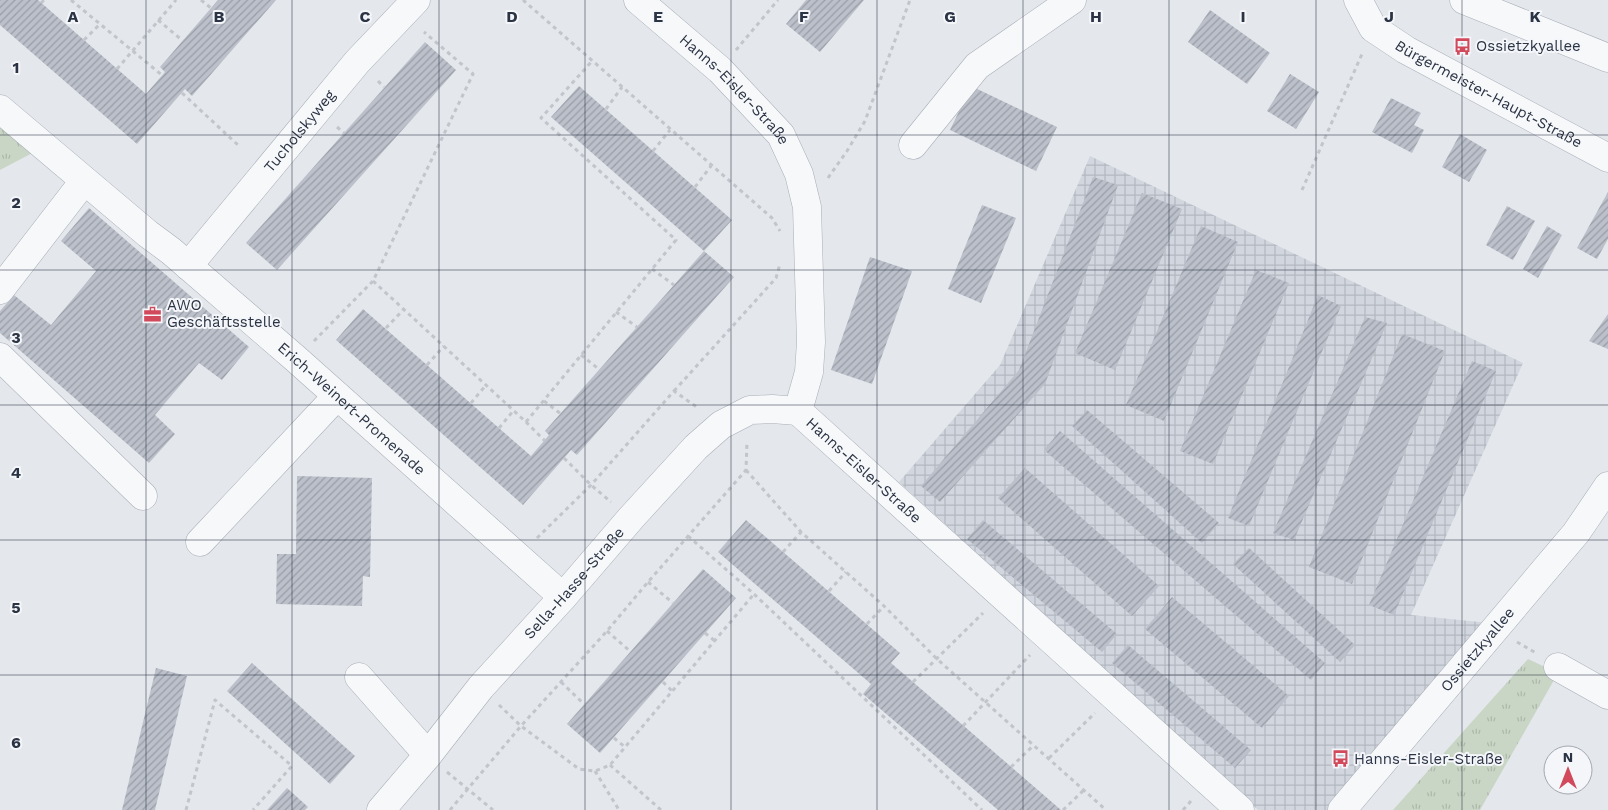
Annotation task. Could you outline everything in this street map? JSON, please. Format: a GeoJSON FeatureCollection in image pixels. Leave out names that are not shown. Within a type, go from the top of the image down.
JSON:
{"type":"FeatureCollection","features":[{"type":"Feature","properties":{"kind":"street","name":"Hanns-Eisler-Straße"},"geometry":{"type":"LineString","coordinates":[[638,0],[720,70],[781,135],[799,174],[807,207],[811,342],[809,372],[798,411],[1240,810]]}},
{"type":"Feature","properties":{"kind":"street"},"geometry":{"type":"LineString","coordinates":[[913,145],[978,66],[1072,0]]}},
{"type":"Feature","properties":{"kind":"street","name":"Bürgermeister-Haupt-Straße"},"geometry":{"type":"LineString","coordinates":[[1358,0],[1373,28],[1406,50],[1608,158]]}},
{"type":"Feature","properties":{"kind":"street"},"geometry":{"type":"LineString","coordinates":[[1464,0],[1608,58]]}},
{"type":"Feature","properties":{"kind":"street","name":"Tucholskyweg"},"geometry":{"type":"LineString","coordinates":[[188,266],[357,62],[409,7]]}},
{"type":"Feature","properties":{"kind":"street","name":"Erich-Weinert-Promenade"},"geometry":{"type":"LineString","coordinates":[[0,109],[296,359],[563,597]]}},
{"type":"Feature","properties":{"kind":"street"},"geometry":{"type":"LineString","coordinates":[[0,290],[84,181]]}},
{"type":"Feature","properties":{"kind":"street"},"geometry":{"type":"LineString","coordinates":[[0,357],[143,496]]}},
{"type":"Feature","properties":{"kind":"street"},"geometry":{"type":"LineString","coordinates":[[200,542],[337,396]]}},
{"type":"Feature","properties":{"kind":"street","name":"Sella-Hasse-Straße"},"geometry":{"type":"LineString","coordinates":[[381,810],[428,755],[481,687],[696,447],[721,425],[750,410],[798,411]]}},
{"type":"Feature","properties":{"kind":"street","name":"Ossietzkyallee"},"geometry":{"type":"LineString","coordinates":[[1342,810],[1576,533],[1608,486]]}},
{"type":"Feature","properties":{"kind":"street"},"geometry":{"type":"LineString","coordinates":[[1558,666],[1608,695]]}},
{"type":"Feature","properties":{"kind":"street"},"geometry":{"type":"LineString","coordinates":[[359,677],[428,755]]}},
{"type":"Feature","properties":{"kind":"path"},"geometry":{"type":"LineString","coordinates":[[72,0],[162,76]]}},
{"type":"Feature","properties":{"kind":"path"},"geometry":{"type":"LineString","coordinates":[[117,69],[176,0]]}},
{"type":"Feature","properties":{"kind":"path"},"geometry":{"type":"LineString","coordinates":[[201,0],[211,8]]}},
{"type":"Feature","properties":{"kind":"path"},"geometry":{"type":"LineString","coordinates":[[523,0],[772,218],[781,233]]}},
{"type":"Feature","properties":{"kind":"path"},"geometry":{"type":"LineString","coordinates":[[720,70],[778,0]]}},
{"type":"Feature","properties":{"kind":"path"},"geometry":{"type":"LineString","coordinates":[[807,207],[848,151],[864,121],[910,0]]}},
{"type":"Feature","properties":{"kind":"path"},"geometry":{"type":"LineString","coordinates":[[296,359],[373,281],[473,74],[409,7]]}},
{"type":"Feature","properties":{"kind":"path"},"geometry":{"type":"LineString","coordinates":[[158,20],[182,41]]}},
{"type":"Feature","properties":{"kind":"path"},"geometry":{"type":"LineString","coordinates":[[84,40],[100,24]]}},
{"type":"Feature","properties":{"kind":"path"},"geometry":{"type":"LineString","coordinates":[[1302,190],[1373,28]]}},
{"type":"Feature","properties":{"kind":"path"},"geometry":{"type":"LineString","coordinates":[[526,422],[676,240],[541,118],[592,61]]}},
{"type":"Feature","properties":{"kind":"path"},"geometry":{"type":"LineString","coordinates":[[606,109],[622,87]]}},
{"type":"Feature","properties":{"kind":"path"},"geometry":{"type":"LineString","coordinates":[[182,93],[238,145]]}},
{"type":"Feature","properties":{"kind":"path"},"geometry":{"type":"LineString","coordinates":[[653,151],[670,130]]}},
{"type":"Feature","properties":{"kind":"path"},"geometry":{"type":"LineString","coordinates":[[695,187],[712,166]]}},
{"type":"Feature","properties":{"kind":"path"},"geometry":{"type":"LineString","coordinates":[[517,558],[591,485],[776,278],[781,261]]}},
{"type":"Feature","properties":{"kind":"path"},"geometry":{"type":"LineString","coordinates":[[652,269],[674,285]]}},
{"type":"Feature","properties":{"kind":"path"},"geometry":{"type":"LineString","coordinates":[[373,281],[514,410],[545,441]]}},
{"type":"Feature","properties":{"kind":"path"},"geometry":{"type":"LineString","coordinates":[[386,328],[404,309]]}},
{"type":"Feature","properties":{"kind":"path"},"geometry":{"type":"LineString","coordinates":[[616,312],[637,327]]}},
{"type":"Feature","properties":{"kind":"path"},"geometry":{"type":"LineString","coordinates":[[427,365],[444,346]]}},
{"type":"Feature","properties":{"kind":"path"},"geometry":{"type":"LineString","coordinates":[[581,355],[600,370]]}},
{"type":"Feature","properties":{"kind":"path"},"geometry":{"type":"LineString","coordinates":[[471,403],[486,385]]}},
{"type":"Feature","properties":{"kind":"path"},"geometry":{"type":"LineString","coordinates":[[674,391],[721,425]]}},
{"type":"Feature","properties":{"kind":"path"},"geometry":{"type":"LineString","coordinates":[[544,401],[561,414]]}},
{"type":"Feature","properties":{"kind":"path"},"geometry":{"type":"LineString","coordinates":[[499,428],[514,410]]}},
{"type":"Feature","properties":{"kind":"path"},"geometry":{"type":"LineString","coordinates":[[450,810],[521,726],[608,631],[648,582],[746,470],[750,410]]}},
{"type":"Feature","properties":{"kind":"path"},"geometry":{"type":"LineString","coordinates":[[564,458],[591,485],[631,518]]}},
{"type":"Feature","properties":{"kind":"path"},"geometry":{"type":"LineString","coordinates":[[746,470],[801,532],[884,606],[937,658],[1033,746],[1049,758],[1106,810]]}},
{"type":"Feature","properties":{"kind":"path"},"geometry":{"type":"LineString","coordinates":[[783,552],[801,532]]}},
{"type":"Feature","properties":{"kind":"path"},"geometry":{"type":"LineString","coordinates":[[688,536],[754,594],[982,810]]}},
{"type":"Feature","properties":{"kind":"path"},"geometry":{"type":"LineString","coordinates":[[829,591],[846,572]]}},
{"type":"Feature","properties":{"kind":"path"},"geometry":{"type":"LineString","coordinates":[[648,582],[673,603]]}},
{"type":"Feature","properties":{"kind":"path"},"geometry":{"type":"LineString","coordinates":[[481,687],[521,726],[579,769],[595,771],[610,765],[754,594]]}},
{"type":"Feature","properties":{"kind":"path"},"geometry":{"type":"LineString","coordinates":[[913,682],[1001,594]]}},
{"type":"Feature","properties":{"kind":"path"},"geometry":{"type":"LineString","coordinates":[[867,624],[884,606]]}},
{"type":"Feature","properties":{"kind":"path"},"geometry":{"type":"LineString","coordinates":[[1499,624],[1518,643],[1558,666]]}},
{"type":"Feature","properties":{"kind":"path"},"geometry":{"type":"LineString","coordinates":[[608,631],[631,652]]}},
{"type":"Feature","properties":{"kind":"path"},"geometry":{"type":"LineString","coordinates":[[705,633],[715,641]]}},
{"type":"Feature","properties":{"kind":"path"},"geometry":{"type":"LineString","coordinates":[[963,726],[1048,637]]}},
{"type":"Feature","properties":{"kind":"path"},"geometry":{"type":"LineString","coordinates":[[562,682],[585,705]]}},
{"type":"Feature","properties":{"kind":"path"},"geometry":{"type":"LineString","coordinates":[[663,682],[672,691]]}},
{"type":"Feature","properties":{"kind":"path"},"geometry":{"type":"LineString","coordinates":[[1049,758],[1113,695]]}},
{"type":"Feature","properties":{"kind":"path"},"geometry":{"type":"LineString","coordinates":[[186,810],[215,700],[292,766],[253,810]]}},
{"type":"Feature","properties":{"kind":"path"},"geometry":{"type":"LineString","coordinates":[[614,738],[625,746]]}},
{"type":"Feature","properties":{"kind":"path"},"geometry":{"type":"LineString","coordinates":[[1011,767],[1033,746]]}},
{"type":"Feature","properties":{"kind":"path"},"geometry":{"type":"LineString","coordinates":[[428,755],[493,810]]}},
{"type":"Feature","properties":{"kind":"path"},"geometry":{"type":"LineString","coordinates":[[610,765],[661,810]]}},
{"type":"Feature","properties":{"kind":"path"},"geometry":{"type":"LineString","coordinates":[[595,771],[619,810]]}},
{"type":"Feature","properties":{"kind":"path"},"geometry":{"type":"LineString","coordinates":[[1063,810],[1084,790]]}},
{"type":"Feature","properties":{"kind":"shaded area"},"geometry":{"type":"Polygon","coordinates":[[[1090,156],[1523,363],[1411,615],[1499,624],[1342,810],[1258,810],[899,482],[1000,365],[1090,156]]]}},
{"type":"Feature","properties":{"kind":"green space"},"geometry":{"type":"Polygon","coordinates":[[[0,118],[38,150],[0,170],[0,118]]]}},
{"type":"Feature","properties":{"kind":"green space"},"geometry":{"type":"Polygon","coordinates":[[[1528,659],[1558,673],[1480,810],[1393,810],[1528,659]]]}},
{"type":"Feature","properties":{"kind":"building"},"geometry":{"type":"Polygon","coordinates":[[[0,0],[38,0],[146,94],[165,72],[160,67],[218,0],[276,0],[192,96],[185,89],[137,144],[0,25],[0,0]]]}},
{"type":"Feature","properties":{"kind":"building"},"geometry":{"type":"Polygon","coordinates":[[[806,0],[864,0],[820,52],[786,24],[806,0]]]}},
{"type":"Feature","properties":{"kind":"building"},"geometry":{"type":"Polygon","coordinates":[[[1210,10],[1270,53],[1247,84],[1188,42],[1210,10]]]}},
{"type":"Feature","properties":{"kind":"building"},"geometry":{"type":"Polygon","coordinates":[[[425,42],[456,70],[277,270],[246,243],[425,42]]]}},
{"type":"Feature","properties":{"kind":"building"},"geometry":{"type":"Polygon","coordinates":[[[1290,74],[1319,92],[1296,129],[1267,111],[1290,74]]]}},
{"type":"Feature","properties":{"kind":"building"},"geometry":{"type":"Polygon","coordinates":[[[579,86],[732,220],[704,251],[551,117],[579,86]]]}},
{"type":"Feature","properties":{"kind":"building"},"geometry":{"type":"Polygon","coordinates":[[[971,86],[1057,127],[1036,171],[950,130],[971,86]]]}},
{"type":"Feature","properties":{"kind":"building"},"geometry":{"type":"Polygon","coordinates":[[[1391,98],[1421,113],[1414,125],[1424,130],[1412,153],[1372,132],[1391,98]]]}},
{"type":"Feature","properties":{"kind":"building"},"geometry":{"type":"Polygon","coordinates":[[[1460,134],[1487,150],[1469,182],[1442,167],[1460,134]]]}},
{"type":"Feature","properties":{"kind":"building"},"geometry":{"type":"Polygon","coordinates":[[[1093,177],[1118,185],[1045,384],[940,502],[921,486],[1019,370],[1093,177]]]}},
{"type":"Feature","properties":{"kind":"building"},"geometry":{"type":"Polygon","coordinates":[[[1608,192],[1608,239],[1597,259],[1577,248],[1608,192]]]}},
{"type":"Feature","properties":{"kind":"building"},"geometry":{"type":"Polygon","coordinates":[[[1142,193],[1182,209],[1115,370],[1075,353],[1142,193]]]}},
{"type":"Feature","properties":{"kind":"building"},"geometry":{"type":"Polygon","coordinates":[[[982,205],[1016,218],[981,303],[948,289],[982,205]]]}},
{"type":"Feature","properties":{"kind":"building"},"geometry":{"type":"Polygon","coordinates":[[[1507,206],[1535,221],[1513,260],[1486,245],[1507,206]]]}},
{"type":"Feature","properties":{"kind":"building"},"geometry":{"type":"Polygon","coordinates":[[[89,208],[249,347],[222,380],[199,363],[155,415],[175,434],[149,463],[0,333],[0,311],[14,295],[51,325],[96,271],[61,241],[89,208]]]}},
{"type":"Feature","properties":{"kind":"building"},"geometry":{"type":"Polygon","coordinates":[[[1201,226],[1238,242],[1164,421],[1126,405],[1201,226]]]}},
{"type":"Feature","properties":{"kind":"building"},"geometry":{"type":"Polygon","coordinates":[[[1547,226],[1562,235],[1538,278],[1523,269],[1547,226]]]}},
{"type":"Feature","properties":{"kind":"building"},"geometry":{"type":"Polygon","coordinates":[[[704,251],[734,277],[577,455],[571,450],[523,505],[336,340],[363,309],[531,456],[549,435],[545,431],[704,251]]]}},
{"type":"Feature","properties":{"kind":"building"},"geometry":{"type":"Polygon","coordinates":[[[870,257],[912,271],[872,384],[831,370],[870,257]]]}},
{"type":"Feature","properties":{"kind":"building"},"geometry":{"type":"Polygon","coordinates":[[[1256,270],[1289,283],[1213,464],[1180,451],[1256,270]]]}},
{"type":"Feature","properties":{"kind":"building"},"geometry":{"type":"Polygon","coordinates":[[[1318,295],[1341,306],[1249,526],[1228,518],[1318,295]]]}},
{"type":"Feature","properties":{"kind":"building"},"geometry":{"type":"Polygon","coordinates":[[[1608,314],[1608,349],[1589,341],[1608,314]]]}},
{"type":"Feature","properties":{"kind":"building"},"geometry":{"type":"Polygon","coordinates":[[[1365,317],[1387,323],[1294,540],[1273,533],[1365,317]]]}},
{"type":"Feature","properties":{"kind":"building"},"geometry":{"type":"Polygon","coordinates":[[[1402,334],[1445,351],[1352,584],[1309,567],[1402,334]]]}},
{"type":"Feature","properties":{"kind":"building"},"geometry":{"type":"Polygon","coordinates":[[[1472,361],[1496,371],[1394,615],[1369,605],[1472,361]]]}},
{"type":"Feature","properties":{"kind":"building"},"geometry":{"type":"Polygon","coordinates":[[[1087,410],[1219,523],[1202,543],[1072,426],[1087,410]]]}},
{"type":"Feature","properties":{"kind":"building"},"geometry":{"type":"Polygon","coordinates":[[[1060,431],[1325,663],[1311,680],[1044,450],[1060,431]]]}},
{"type":"Feature","properties":{"kind":"building"},"geometry":{"type":"Polygon","coordinates":[[[1025,468],[1159,586],[1132,616],[998,498],[1025,468]]]}},
{"type":"Feature","properties":{"kind":"building"},"geometry":{"type":"Polygon","coordinates":[[[297,476],[372,478],[370,577],[363,576],[362,606],[276,604],[277,554],[296,554],[297,476]]]}},
{"type":"Feature","properties":{"kind":"building"},"geometry":{"type":"Polygon","coordinates":[[[746,520],[900,653],[891,663],[1061,810],[998,810],[863,694],[871,684],[718,552],[746,520]]]}},
{"type":"Feature","properties":{"kind":"building"},"geometry":{"type":"Polygon","coordinates":[[[983,520],[1117,634],[1102,652],[967,539],[983,520]]]}},
{"type":"Feature","properties":{"kind":"building"},"geometry":{"type":"Polygon","coordinates":[[[1249,548],[1355,645],[1340,662],[1233,564],[1249,548]]]}},
{"type":"Feature","properties":{"kind":"building"},"geometry":{"type":"Polygon","coordinates":[[[703,569],[736,598],[600,753],[567,724],[703,569]]]}},
{"type":"Feature","properties":{"kind":"building"},"geometry":{"type":"Polygon","coordinates":[[[1172,597],[1289,696],[1262,728],[1145,629],[1172,597]]]}},
{"type":"Feature","properties":{"kind":"building"},"geometry":{"type":"Polygon","coordinates":[[[1128,645],[1251,750],[1235,768],[1112,663],[1128,645]]]}},
{"type":"Feature","properties":{"kind":"building"},"geometry":{"type":"Polygon","coordinates":[[[252,663],[355,756],[330,784],[227,691],[252,663]]]}},
{"type":"Feature","properties":{"kind":"building"},"geometry":{"type":"Polygon","coordinates":[[[156,668],[187,676],[155,810],[122,810],[156,668]]]}},
{"type":"Feature","properties":{"kind":"building"},"geometry":{"type":"Polygon","coordinates":[[[287,788],[308,807],[305,810],[267,810],[287,788]]]}},
{"type":"Feature","properties":{"kind":"place","name":"Ossietzkyallee"},"geometry":{"type":"Point","coordinates":[1462,46]}},
{"type":"Feature","properties":{"kind":"place","name":"AWO Geschäftsstelle"},"geometry":{"type":"Point","coordinates":[153,314]}},
{"type":"Feature","properties":{"kind":"place","name":"Hanns-Eisler-Straße"},"geometry":{"type":"Point","coordinates":[1340,759]}}]}
